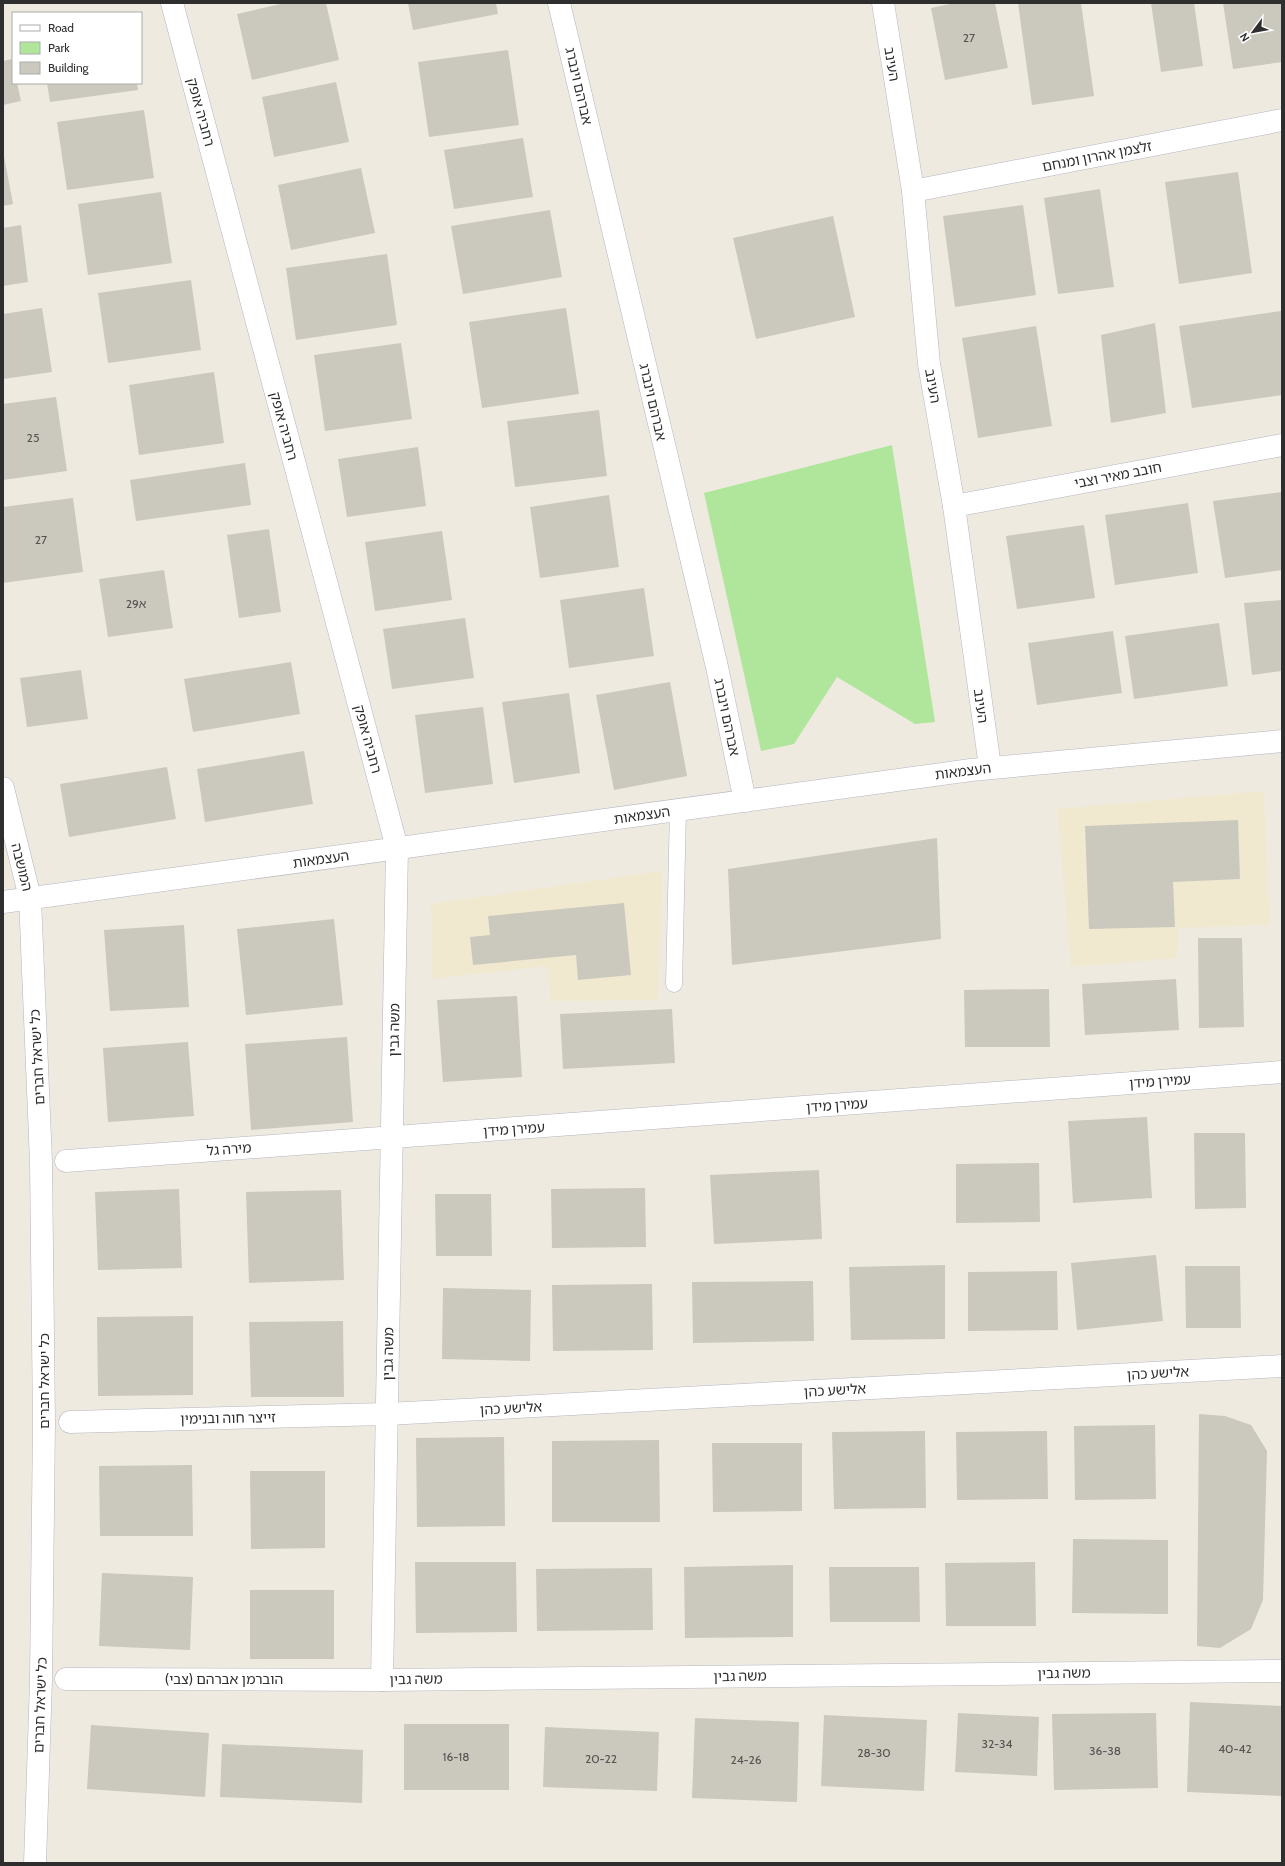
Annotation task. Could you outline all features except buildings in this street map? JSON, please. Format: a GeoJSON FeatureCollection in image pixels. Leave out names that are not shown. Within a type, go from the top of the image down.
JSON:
{"type":"FeatureCollection","features":[{"type":"Feature","properties":{"kind":"street","name":"רחביה אופק"},"geometry":{"type":"LineString","coordinates":[[172,3],[397,848]]}},
{"type":"Feature","properties":{"kind":"street","name":"אברהם וינברג"},"geometry":{"type":"LineString","coordinates":[[560,3],[717,667],[745,801]]}},
{"type":"Feature","properties":{"kind":"street","name":"העינב"},"geometry":{"type":"LineString","coordinates":[[883,3],[913,191],[929,364],[954,506],[990,768]]}},
{"type":"Feature","properties":{"kind":"street","name":"זלצמן אהרון ומנחם"},"geometry":{"type":"LineString","coordinates":[[913,191],[1282,120]]}},
{"type":"Feature","properties":{"kind":"street","name":"חובב מאיר וצבי"},"geometry":{"type":"LineString","coordinates":[[954,506],[1282,445]]}},
{"type":"Feature","properties":{"kind":"street","name":"העצמאות"},"geometry":{"type":"LineString","coordinates":[[3,902],[990,768],[1282,741]]}},
{"type":"Feature","properties":{"kind":"street","name":"המושבה"},"geometry":{"type":"LineString","coordinates":[[3,788],[30,898]]}},
{"type":"Feature","properties":{"kind":"street","name":"משה גבין"},"geometry":{"type":"LineString","coordinates":[[397,848],[382,1680],[1282,1671]]}},
{"type":"Feature","properties":{"kind":"street","name":"כל ישראל חברים"},"geometry":{"type":"LineString","coordinates":[[30,898],[42,1162],[44,1423],[41,1680],[35,1863]]}},
{"type":"Feature","properties":{"kind":"street","name":"עמירן מידן"},"geometry":{"type":"LineString","coordinates":[[392,1138],[1282,1072]]}},
{"type":"Feature","properties":{"kind":"street","name":"מירה גל"},"geometry":{"type":"LineString","coordinates":[[66,1161],[392,1138]]}},
{"type":"Feature","properties":{"kind":"street","name":"אלישע כהן"},"geometry":{"type":"LineString","coordinates":[[387,1414],[1282,1366]]}},
{"type":"Feature","properties":{"kind":"street","name":"זייצר חוה ובנימין"},"geometry":{"type":"LineString","coordinates":[[70,1422],[387,1414]]}},
{"type":"Feature","properties":{"kind":"street","name":"הוברמן אברהם (צבי)"},"geometry":{"type":"LineString","coordinates":[[66,1679],[382,1680]]}},
{"type":"Feature","properties":{"kind":"lane"},"geometry":{"type":"LineString","coordinates":[[674,984],[678,810]]}},
{"type":"Feature","properties":{"kind":"shaded area"},"geometry":{"type":"Polygon","coordinates":[[[1264,791],[1270,925],[1179,928],[1177,958],[1071,967],[1057,809],[1264,791]]]}},
{"type":"Feature","properties":{"kind":"shaded area"},"geometry":{"type":"Polygon","coordinates":[[[662,871],[658,1000],[551,1001],[547,966],[432,979],[431,904],[662,871]]]}},
{"type":"Feature","properties":{"kind":"green space"},"geometry":{"type":"Polygon","coordinates":[[[892,445],[935,722],[915,724],[837,677],[794,744],[761,751],[704,493],[892,445]]]}}]}
